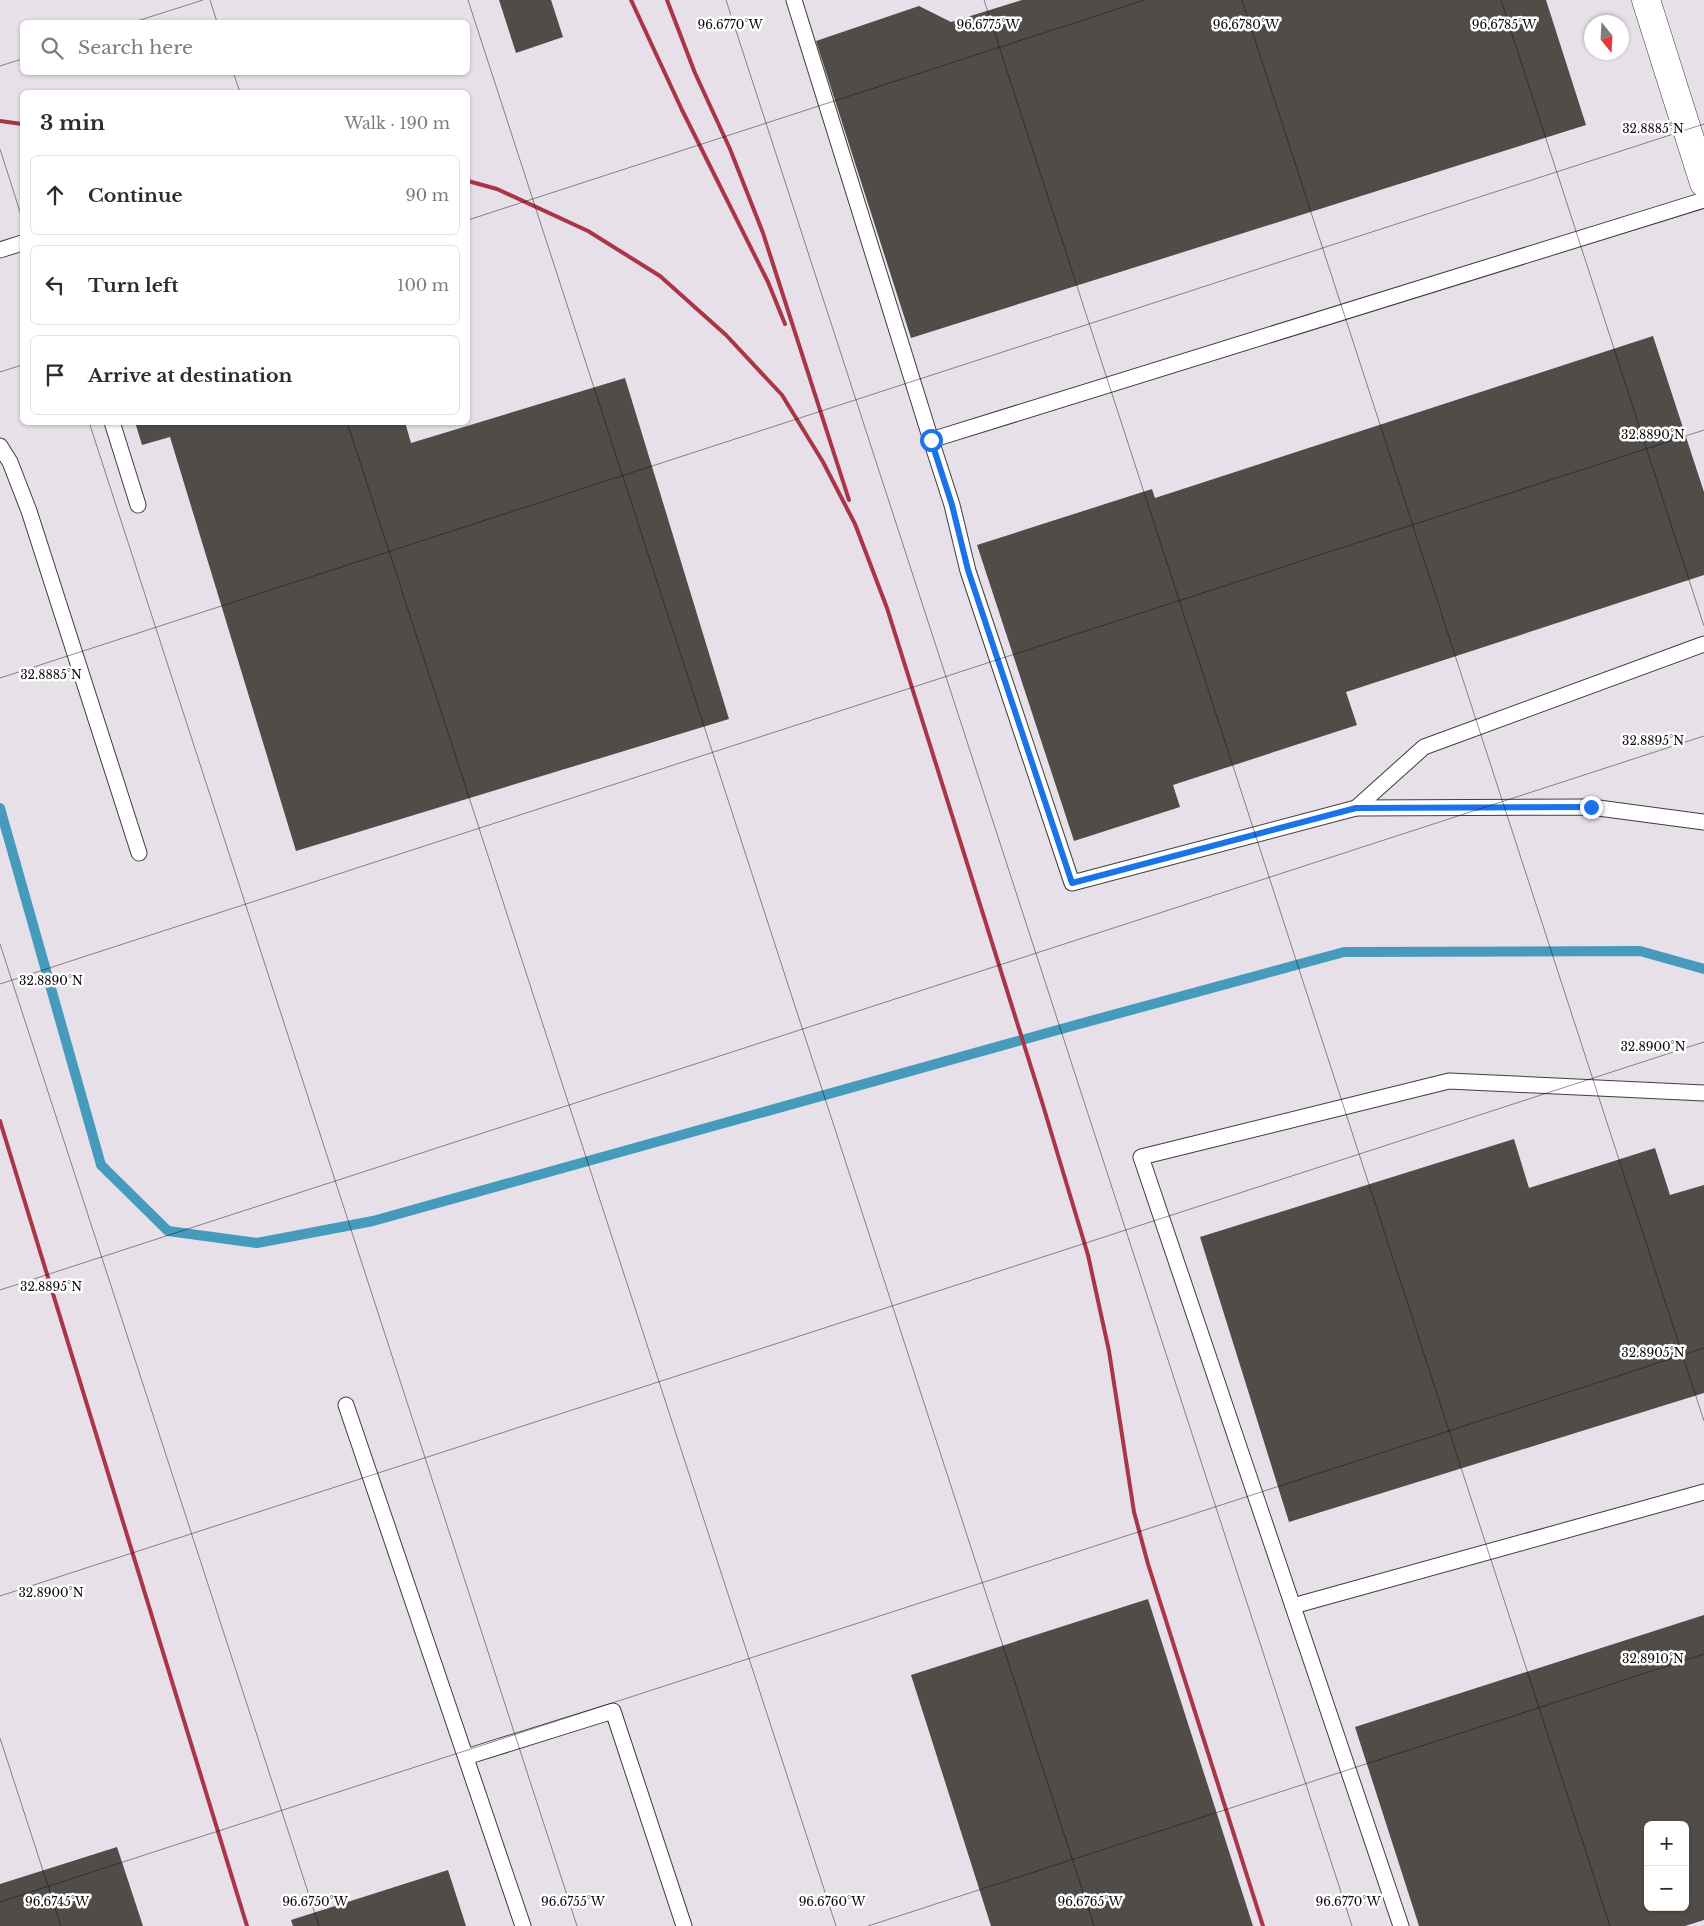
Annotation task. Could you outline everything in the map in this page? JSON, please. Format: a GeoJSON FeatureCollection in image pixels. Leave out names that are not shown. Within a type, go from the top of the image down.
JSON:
{"type":"FeatureCollection","features":[{"type":"Feature","properties":{"kind":"street"},"geometry":{"type":"LineString","coordinates":[[1646,0],[1699,147],[1704,183]]}},
{"type":"Feature","properties":{"kind":"lane"},"geometry":{"type":"LineString","coordinates":[[794,0],[952,505],[968,570],[1072,883],[1356,808],[1591,807],[1704,822]]}},
{"type":"Feature","properties":{"kind":"lane"},"geometry":{"type":"LineString","coordinates":[[931,440],[1704,200]]}},
{"type":"Feature","properties":{"kind":"lane"},"geometry":{"type":"LineString","coordinates":[[0,250],[20,244]]}},
{"type":"Feature","properties":{"kind":"lane"},"geometry":{"type":"LineString","coordinates":[[113,425],[138,505]]}},
{"type":"Feature","properties":{"kind":"lane"},"geometry":{"type":"LineString","coordinates":[[0,446],[10,462],[29,511],[139,853]]}},
{"type":"Feature","properties":{"kind":"lane"},"geometry":{"type":"LineString","coordinates":[[1356,808],[1424,747],[1704,644]]}},
{"type":"Feature","properties":{"kind":"lane"},"geometry":{"type":"LineString","coordinates":[[1401,1926],[1141,1157],[1449,1081],[1704,1093]]}},
{"type":"Feature","properties":{"kind":"lane"},"geometry":{"type":"LineString","coordinates":[[346,1405],[523,1926]]}},
{"type":"Feature","properties":{"kind":"lane"},"geometry":{"type":"LineString","coordinates":[[1293,1606],[1704,1492]]}},
{"type":"Feature","properties":{"kind":"lane"},"geometry":{"type":"LineString","coordinates":[[466,1757],[614,1711],[684,1926]]}},
{"type":"Feature","properties":{"kind":"shaded area"},"geometry":{"type":"Polygon","coordinates":[[[0,0],[1704,0],[1704,1926],[0,1926],[0,0]]]}},
{"type":"Feature","properties":{"kind":"building"},"geometry":{"type":"Polygon","coordinates":[[[499,0],[551,0],[563,37],[516,53],[499,0]]]}},
{"type":"Feature","properties":{"kind":"building"},"geometry":{"type":"Polygon","coordinates":[[[1022,0],[1546,0],[1586,125],[911,338],[816,41],[919,6],[951,22],[1022,0]]]}},
{"type":"Feature","properties":{"kind":"building"},"geometry":{"type":"Polygon","coordinates":[[[1653,336],[1704,492],[1704,575],[1346,692],[1357,725],[1173,785],[1180,807],[1074,841],[977,545],[1152,489],[1155,498],[1653,336]]]}},
{"type":"Feature","properties":{"kind":"building"},"geometry":{"type":"Polygon","coordinates":[[[625,378],[729,719],[296,851],[170,437],[142,445],[136,425],[406,425],[411,443],[625,378]]]}},
{"type":"Feature","properties":{"kind":"building"},"geometry":{"type":"Polygon","coordinates":[[[1514,1139],[1529,1188],[1655,1148],[1670,1195],[1704,1185],[1704,1393],[1289,1522],[1200,1237],[1514,1139]]]}},
{"type":"Feature","properties":{"kind":"building"},"geometry":{"type":"Polygon","coordinates":[[[1148,1599],[1253,1926],[991,1926],[911,1675],[1148,1599]]]}},
{"type":"Feature","properties":{"kind":"building"},"geometry":{"type":"Polygon","coordinates":[[[1704,1615],[1704,1920],[1685,1926],[1419,1926],[1355,1727],[1704,1615]]]}},
{"type":"Feature","properties":{"kind":"building"},"geometry":{"type":"Polygon","coordinates":[[[117,1847],[143,1926],[0,1926],[0,1884],[117,1847]]]}},
{"type":"Feature","properties":{"kind":"building"},"geometry":{"type":"Polygon","coordinates":[[[448,1870],[466,1926],[293,1926],[291,1920],[448,1870]]]}},
{"type":"Feature","properties":{"kind":"waterway"},"geometry":{"type":"LineString","coordinates":[[0,808],[101,1165],[168,1231],[257,1243],[373,1221],[1344,952],[1640,951],[1704,969]]}},
{"type":"Feature","properties":{"kind":"railway"},"geometry":{"type":"LineString","coordinates":[[631,0],[682,110],[768,282],[785,324]]}},
{"type":"Feature","properties":{"kind":"railway"},"geometry":{"type":"LineString","coordinates":[[667,0],[695,73],[730,149],[763,233],[849,500]]}},
{"type":"Feature","properties":{"kind":"railway"},"geometry":{"type":"LineString","coordinates":[[0,121],[20,124]]}},
{"type":"Feature","properties":{"kind":"railway"},"geometry":{"type":"LineString","coordinates":[[470,182],[497,189],[588,231],[660,276],[726,335],[782,395],[823,462],[855,524],[887,608],[1088,1255],[1109,1351],[1134,1512],[1148,1564],[1263,1926]]}},
{"type":"Feature","properties":{"kind":"railway"},"geometry":{"type":"LineString","coordinates":[[0,1121],[247,1926]]}},
{"type":"Feature","properties":{"kind":"route"},"geometry":{"type":"LineString","coordinates":[[931,440],[952,505],[968,570],[1072,883],[1356,808],[1591,807]]}}]}
